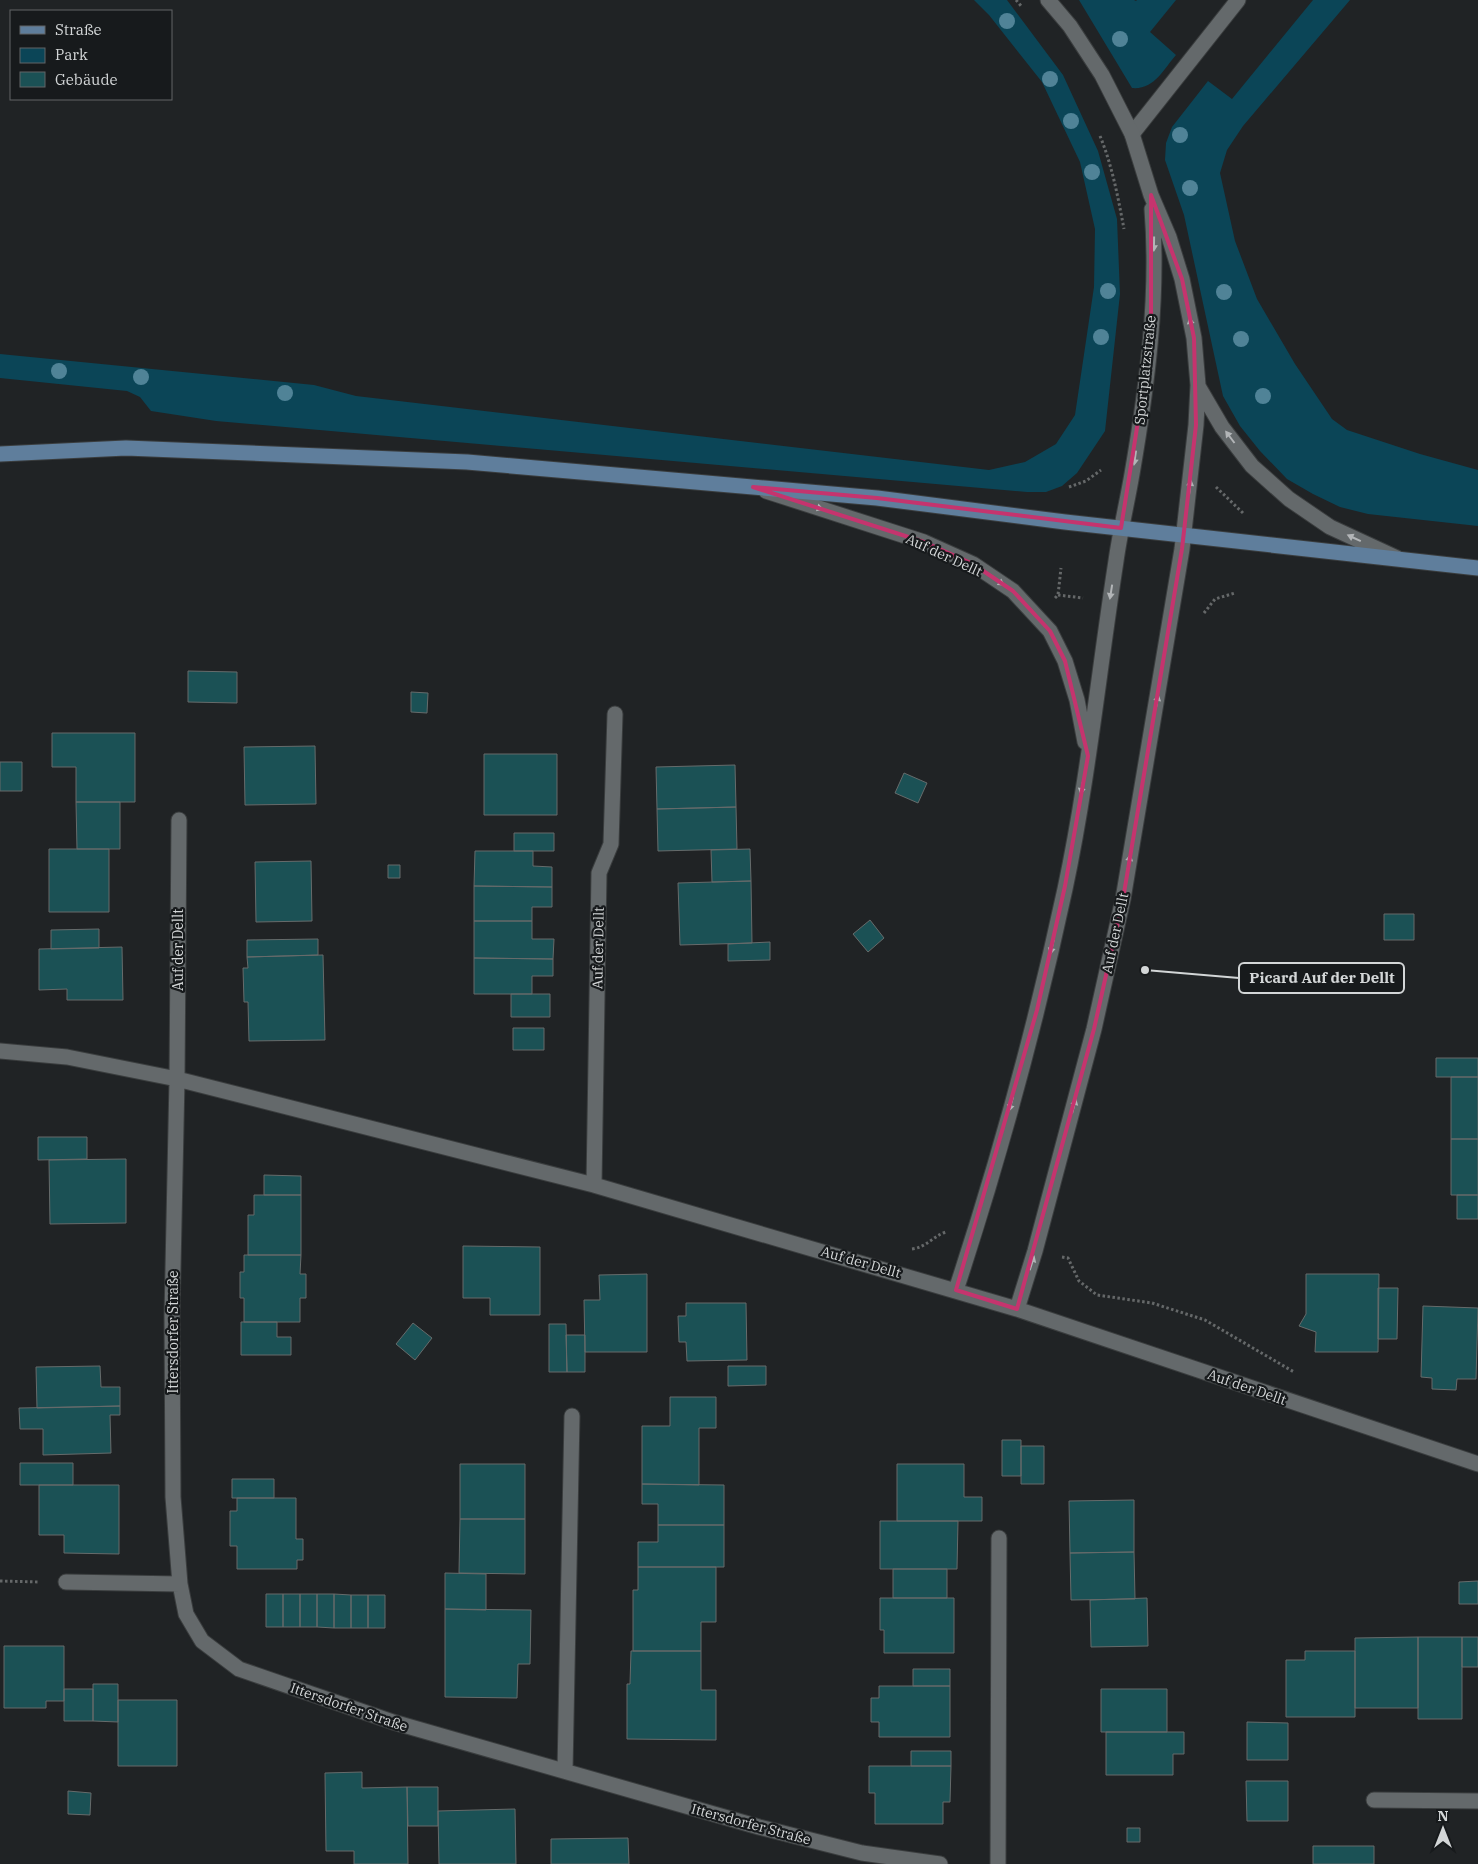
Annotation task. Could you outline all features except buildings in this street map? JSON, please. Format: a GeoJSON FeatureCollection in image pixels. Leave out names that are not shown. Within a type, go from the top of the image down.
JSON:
{"type":"FeatureCollection","features":[{"type":"Feature","properties":{"kind":"main road"},"geometry":{"type":"LineString","coordinates":[[0,454],[126,448],[458,461],[877,498],[1121,528],[1183,542],[1398,559],[1478,568]]}},
{"type":"Feature","properties":{"kind":"street","name":"Sportplatzstraße"},"geometry":{"type":"LineString","coordinates":[[1048,0],[1070,26],[1102,75],[1132,134],[1151,195],[1169,237],[1182,279],[1194,338],[1198,385],[1196,425],[1183,542]]}},
{"type":"Feature","properties":{"kind":"street"},"geometry":{"type":"LineString","coordinates":[[1132,134],[1238,0]]}},
{"type":"Feature","properties":{"kind":"street","name":"Sportplatzstraße"},"geometry":{"type":"LineString","coordinates":[[1119,544],[1132,474],[1151,340],[1154,236],[1151,195]]}},
{"type":"Feature","properties":{"kind":"street","name":"Sportplatzstraße"},"geometry":{"type":"LineString","coordinates":[[1198,385],[1222,427],[1252,466],[1289,499],[1330,527],[1398,559]]}},
{"type":"Feature","properties":{"kind":"street","name":"Auf der Dellt"},"geometry":{"type":"LineString","coordinates":[[753,487],[924,542],[973,564],[1013,591],[1050,631],[1065,660],[1077,700],[1088,756]]}},
{"type":"Feature","properties":{"kind":"street","name":"Auf der Dellt"},"geometry":{"type":"LineString","coordinates":[[1017,1309],[1036,1251],[1094,1030],[1121,908],[1183,542]]}},
{"type":"Feature","properties":{"kind":"street","name":"Auf der Dellt"},"geometry":{"type":"LineString","coordinates":[[956,1290],[974,1235],[1038,1010],[1065,886],[1088,756],[1119,544]]}},
{"type":"Feature","properties":{"kind":"street","name":"Auf der Dellt"},"geometry":{"type":"LineString","coordinates":[[594,1185],[599,873],[611,844],[615,714]]}},
{"type":"Feature","properties":{"kind":"street","name":"Auf der Dellt"},"geometry":{"type":"LineString","coordinates":[[177,1079],[178,820]]}},
{"type":"Feature","properties":{"kind":"street","name":"Auf der Dellt"},"geometry":{"type":"LineString","coordinates":[[0,1051],[67,1057],[177,1079],[594,1185],[1017,1309],[1478,1464]]}},
{"type":"Feature","properties":{"kind":"street","name":"Ittersdorfer Straße"},"geometry":{"type":"LineString","coordinates":[[177,1079],[172,1316],[173,1478],[180,1584],[186,1614],[202,1642],[239,1669],[393,1722],[759,1827],[862,1853],[940,1864]]}},
{"type":"Feature","properties":{"kind":"street"},"geometry":{"type":"LineString","coordinates":[[565,1771],[572,1416]]}},
{"type":"Feature","properties":{"kind":"street"},"geometry":{"type":"LineString","coordinates":[[998,1864],[999,1538]]}},
{"type":"Feature","properties":{"kind":"street"},"geometry":{"type":"LineString","coordinates":[[66,1582],[180,1584]]}},
{"type":"Feature","properties":{"kind":"street"},"geometry":{"type":"LineString","coordinates":[[1374,1800],[1478,1801]]}},
{"type":"Feature","properties":{"kind":"path"},"geometry":{"type":"LineString","coordinates":[[1016,0],[1027,14]]}},
{"type":"Feature","properties":{"kind":"path"},"geometry":{"type":"LineString","coordinates":[[1097,130],[1104,147],[1119,200],[1124,232]]}},
{"type":"Feature","properties":{"kind":"path"},"geometry":{"type":"LineString","coordinates":[[1069,487],[1086,481],[1101,470]]}},
{"type":"Feature","properties":{"kind":"path"},"geometry":{"type":"LineString","coordinates":[[1212,484],[1245,514]]}},
{"type":"Feature","properties":{"kind":"path"},"geometry":{"type":"LineString","coordinates":[[1052,600],[1058,594],[1061,568]]}},
{"type":"Feature","properties":{"kind":"path"},"geometry":{"type":"LineString","coordinates":[[1204,613],[1215,599],[1235,593]]}},
{"type":"Feature","properties":{"kind":"path"},"geometry":{"type":"LineString","coordinates":[[1058,594],[1086,599]]}},
{"type":"Feature","properties":{"kind":"path"},"geometry":{"type":"LineString","coordinates":[[0,1581],[66,1582]]}},
{"type":"Feature","properties":{"kind":"highlighted area"},"geometry":{"type":"Polygon","coordinates":[[[1151,195],[1182,279],[1194,338],[1196,425],[1182,549],[1123,899],[1094,1029],[1017,1309],[956,1290],[1037,1010],[1065,886],[1088,756],[1065,661],[1050,631],[1013,591],[973,564],[924,542],[753,487],[877,498],[1121,528],[1151,340],[1151,195]]]}},
{"type":"Feature","properties":{"kind":"green space"},"geometry":{"type":"Polygon","coordinates":[[[974,0],[1007,0],[1063,75],[1098,151],[1117,219],[1120,294],[1105,431],[1077,473],[1062,486],[1046,492],[1027,492],[216,421],[151,411],[140,397],[127,391],[0,378],[0,354],[314,385],[356,396],[989,470],[1025,462],[1056,444],[1075,415],[1094,287],[1095,229],[1080,162],[1042,82],[989,15],[974,0]]]}},
{"type":"Feature","properties":{"kind":"green space"},"geometry":{"type":"Polygon","coordinates":[[[1079,0],[1176,0],[1150,32],[1176,55],[1152,82],[1140,88],[1132,88],[1079,0]]]}},
{"type":"Feature","properties":{"kind":"green space"},"geometry":{"type":"Polygon","coordinates":[[[1313,0],[1350,0],[1243,126],[1227,150],[1220,173],[1235,241],[1257,299],[1295,364],[1332,419],[1347,430],[1420,454],[1478,470],[1478,526],[1368,514],[1340,507],[1313,494],[1287,479],[1260,451],[1240,426],[1223,396],[1184,215],[1165,160],[1166,143],[1172,127],[1208,81],[1232,99],[1313,0]]]}},
{"type":"Feature","properties":{"kind":"place","name":"Picard Auf der Dellt"},"geometry":{"type":"Point","coordinates":[1145,970]}}]}
